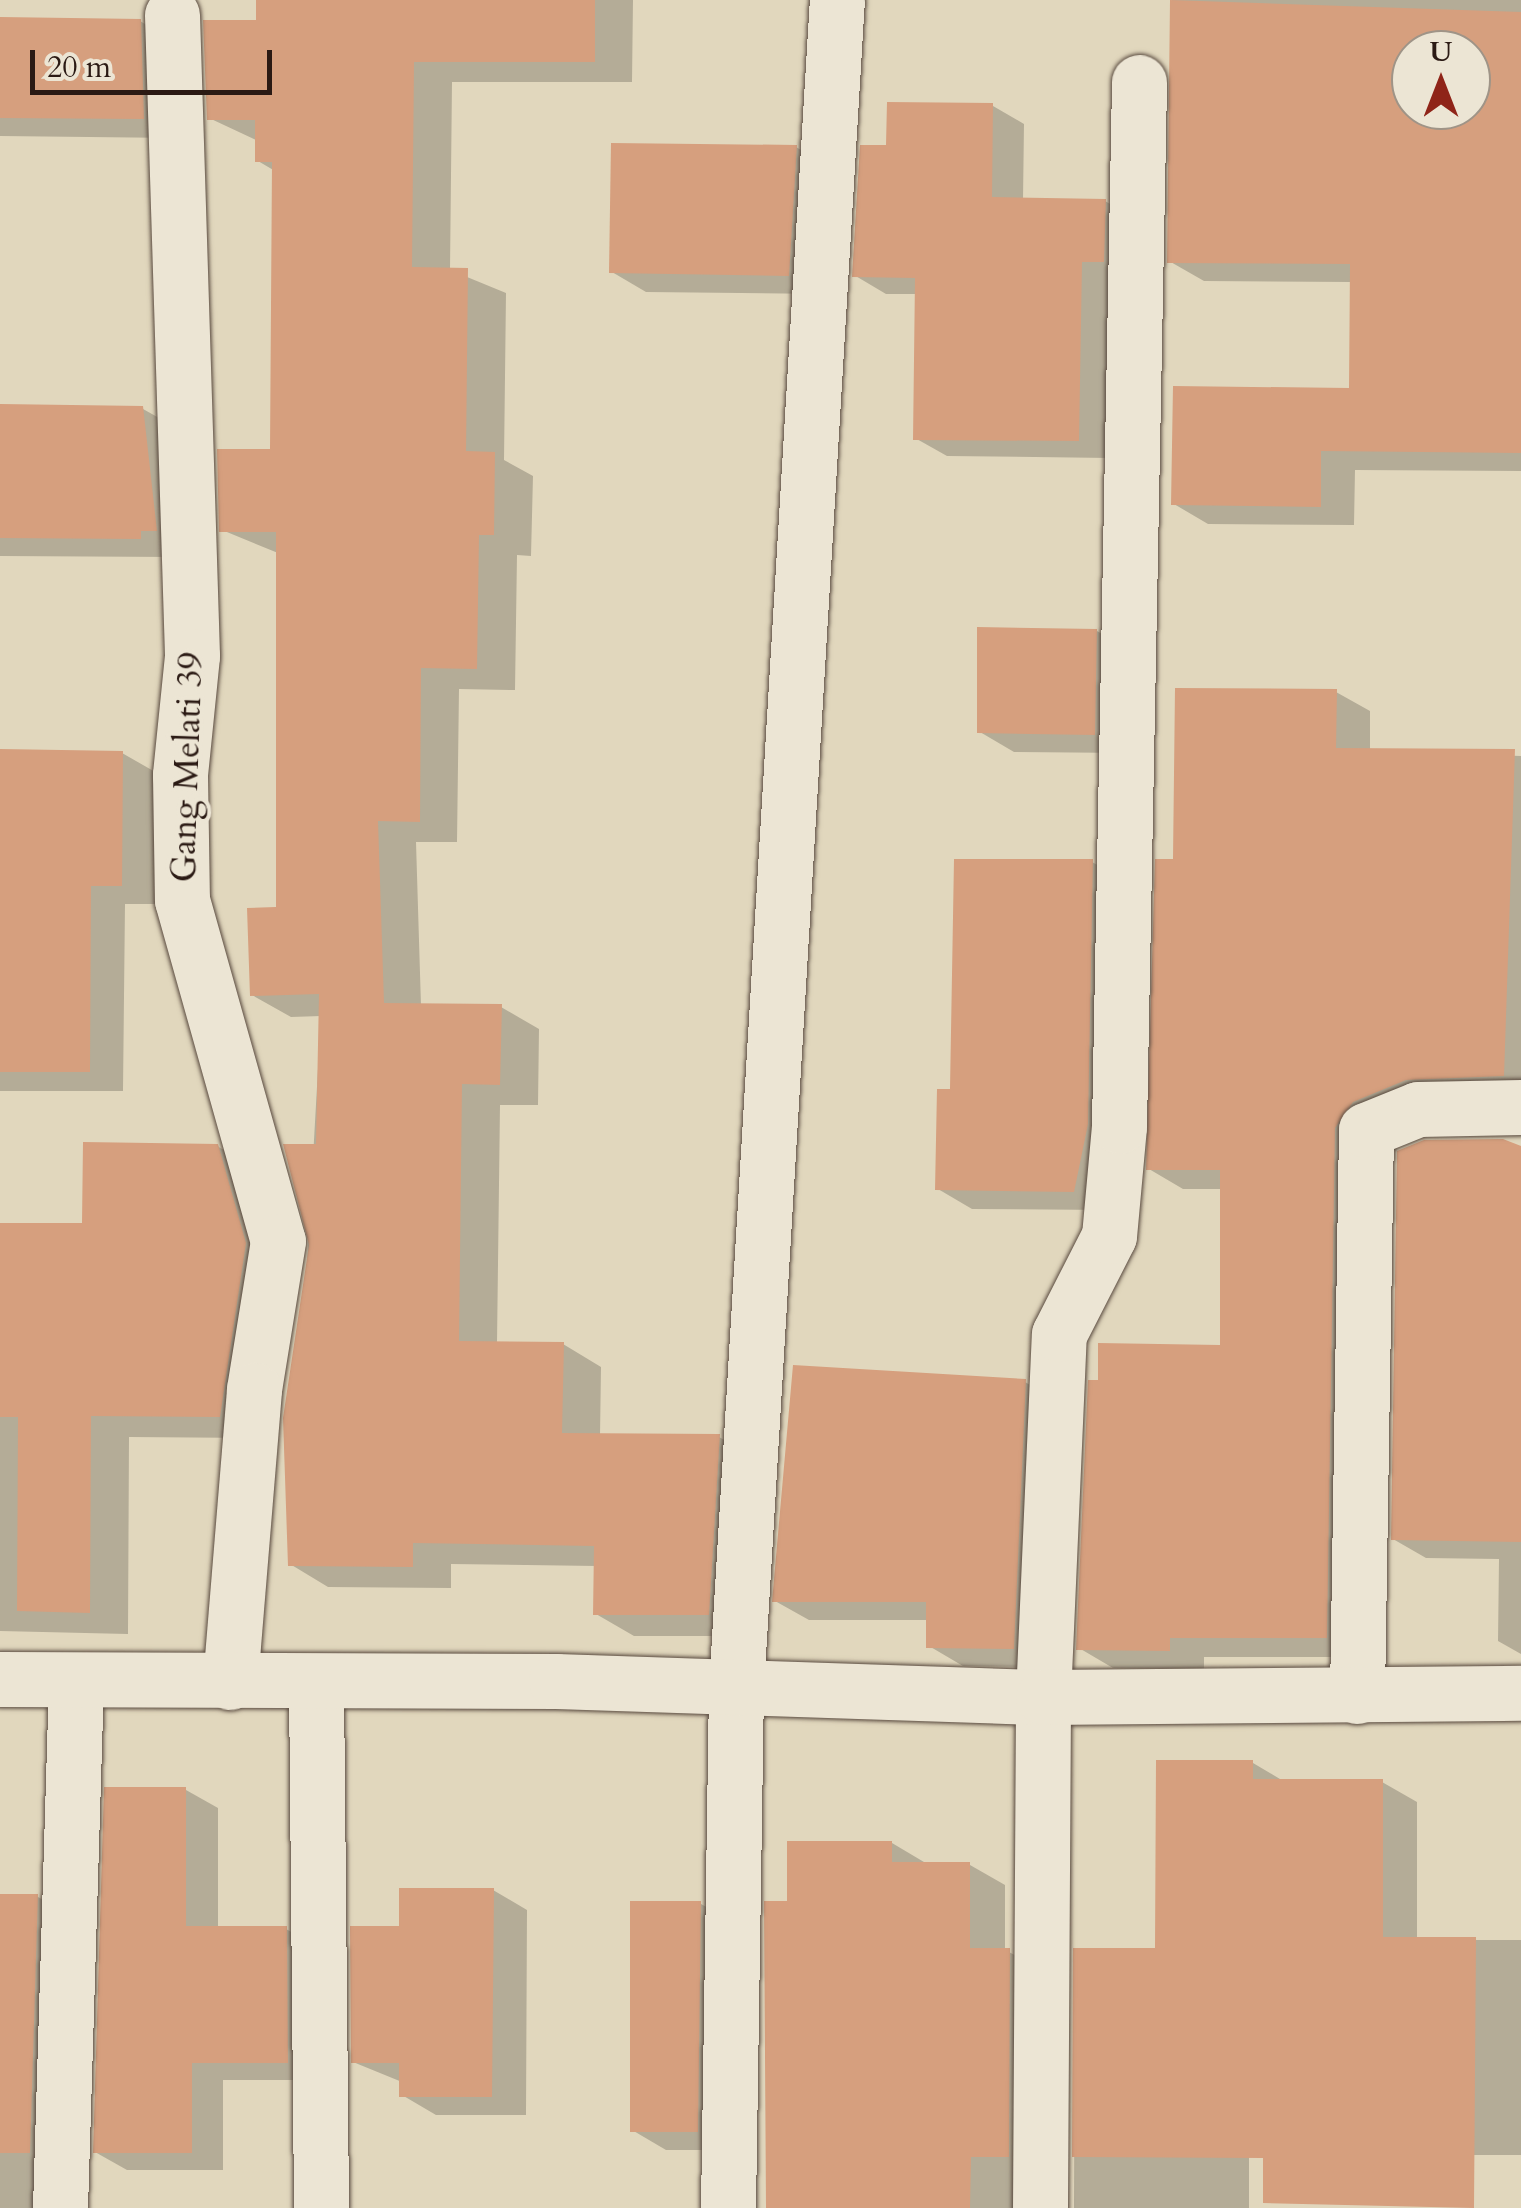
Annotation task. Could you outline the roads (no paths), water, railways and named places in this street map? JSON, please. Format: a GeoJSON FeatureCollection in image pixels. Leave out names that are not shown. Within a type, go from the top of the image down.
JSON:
{"type":"FeatureCollection","features":[{"type":"Feature","properties":{"kind":"street"},"geometry":{"type":"LineString","coordinates":[[728,2208],[736,1688],[837,0]]}},
{"type":"Feature","properties":{"kind":"street","name":"Gang Melati 39"},"geometry":{"type":"LineString","coordinates":[[172,15],[192,656],[180,775],[182,900],[278,1242],[254,1390],[230,1682]]}},
{"type":"Feature","properties":{"kind":"street"},"geometry":{"type":"LineString","coordinates":[[1040,2208],[1043,1697],[1059,1334],[1109,1236],[1119,1126],[1139,82]]}},
{"type":"Feature","properties":{"kind":"street"},"geometry":{"type":"LineString","coordinates":[[1357,1696],[1366,1130],[1418,1109],[1521,1106]]}},
{"type":"Feature","properties":{"kind":"street"},"geometry":{"type":"LineString","coordinates":[[0,1678],[736,1688],[1043,1697],[1521,1694]]}},
{"type":"Feature","properties":{"kind":"street"},"geometry":{"type":"LineString","coordinates":[[60,2208],[76,1682]]}},
{"type":"Feature","properties":{"kind":"street"},"geometry":{"type":"LineString","coordinates":[[316,1684],[320,2208]]}}]}
